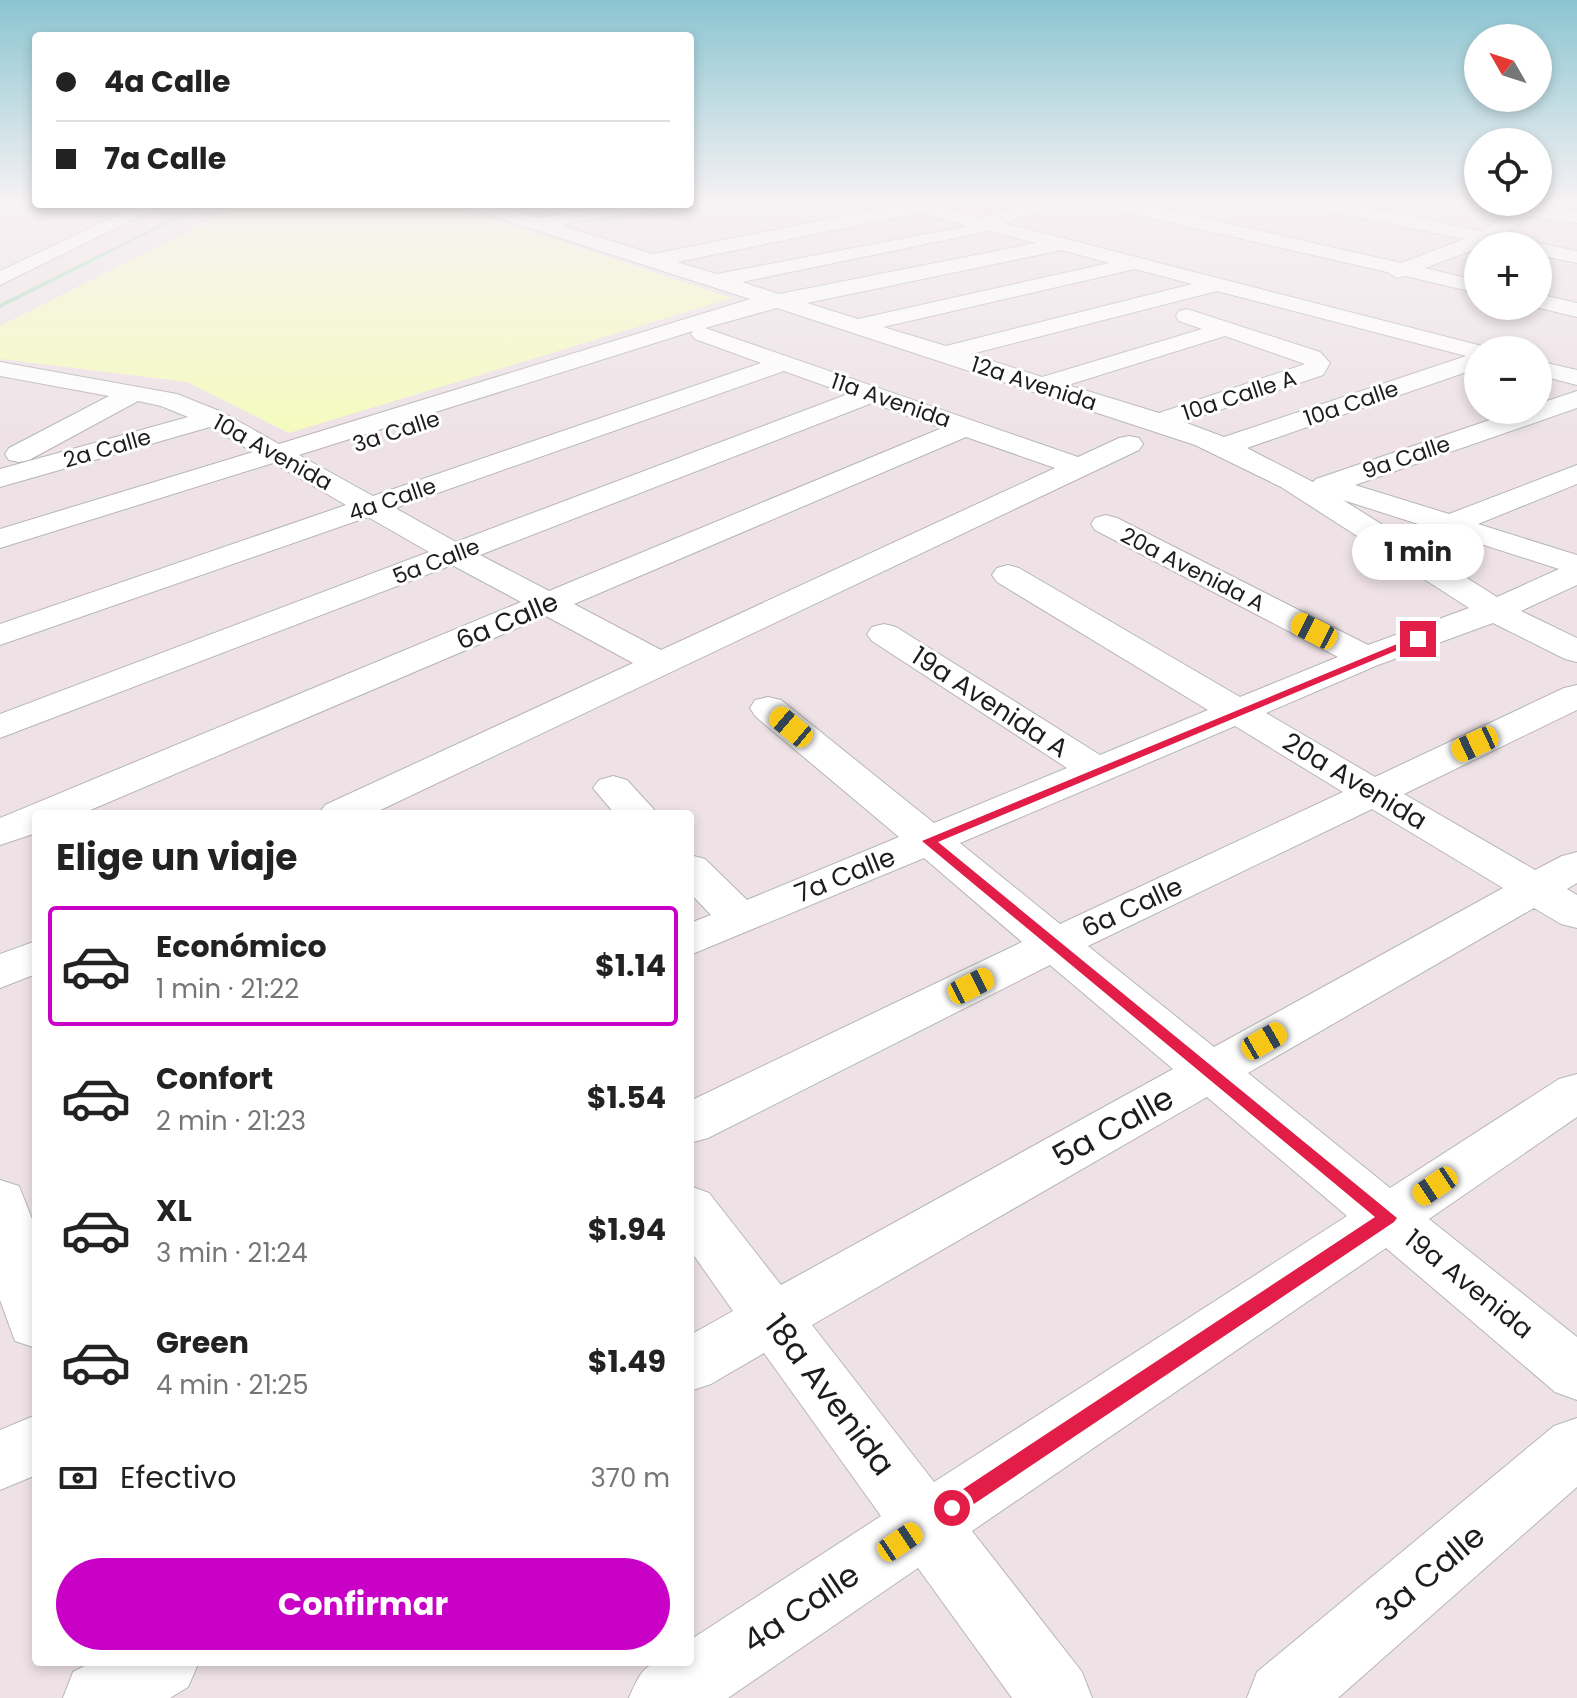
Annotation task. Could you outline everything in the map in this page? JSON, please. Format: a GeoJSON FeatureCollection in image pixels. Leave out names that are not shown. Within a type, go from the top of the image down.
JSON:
{"type":"FeatureCollection","features":[{"type":"Feature","properties":{"kind":"street","name":"12a Avenida"},"geometry":{"type":"LineString","coordinates":[[710,279],[1159,422],[1225,446],[1272,468]]}},
{"type":"Feature","properties":{"kind":"street"},"geometry":{"type":"LineString","coordinates":[[715,281],[724,279]]}},
{"type":"Feature","properties":{"kind":"street"},"geometry":{"type":"LineString","coordinates":[[786,303],[897,279]]}},
{"type":"Feature","properties":{"kind":"street"},"geometry":{"type":"LineString","coordinates":[[855,326],[1066,279]]}},
{"type":"Feature","properties":{"kind":"street"},"geometry":{"type":"LineString","coordinates":[[1194,279],[1464,348]]}},
{"type":"Feature","properties":{"kind":"street"},"geometry":{"type":"LineString","coordinates":[[1374,281],[1379,279]]}},
{"type":"Feature","properties":{"kind":"street"},"geometry":{"type":"LineString","coordinates":[[1444,279],[1464,284]]}},
{"type":"Feature","properties":{"kind":"street"},"geometry":{"type":"LineString","coordinates":[[944,354],[1216,285]]}},
{"type":"Feature","properties":{"kind":"street"},"geometry":{"type":"LineString","coordinates":[[1307,308],[1345,293]]}},
{"type":"Feature","properties":{"kind":"street","name":"3a Calle"},"geometry":{"type":"LineString","coordinates":[[0,539],[703,334],[786,303]]}},
{"type":"Feature","properties":{"kind":"street","name":"3a Calle"},"geometry":{"type":"LineString","coordinates":[[0,557],[284,458],[757,304],[786,303]]}},
{"type":"Feature","properties":{"kind":"street"},"geometry":{"type":"LineString","coordinates":[[1552,304],[1577,310]]}},
{"type":"Feature","properties":{"kind":"street","name":"10a Calle A"},"geometry":{"type":"LineString","coordinates":[[1159,422],[1314,370],[1318,366],[1311,357],[1187,316]]}},
{"type":"Feature","properties":{"kind":"street"},"geometry":{"type":"LineString","coordinates":[[1040,385],[1225,329]]}},
{"type":"Feature","properties":{"kind":"street","name":"11a Avenida"},"geometry":{"type":"LineString","coordinates":[[703,334],[1078,467]]}},
{"type":"Feature","properties":{"kind":"street","name":"4a Calle"},"geometry":{"type":"LineString","coordinates":[[0,635],[784,363]]}},
{"type":"Feature","properties":{"kind":"street","name":"10a Calle"},"geometry":{"type":"LineString","coordinates":[[1225,446],[1464,365]]}},
{"type":"Feature","properties":{"kind":"street","name":"10a Avenida"},"geometry":{"type":"LineString","coordinates":[[0,369],[168,399],[213,418],[455,554],[660,663]]}},
{"type":"Feature","properties":{"kind":"street"},"geometry":{"type":"LineString","coordinates":[[1552,372],[1577,378]]}},
{"type":"Feature","properties":{"kind":"street"},"geometry":{"type":"LineString","coordinates":[[0,396],[39,377]]}},
{"type":"Feature","properties":{"kind":"street"},"geometry":{"type":"LineString","coordinates":[[0,464],[136,392]]}},
{"type":"Feature","properties":{"kind":"street","name":"5a Calle"},"geometry":{"type":"LineString","coordinates":[[0,727],[872,394]]}},
{"type":"Feature","properties":{"kind":"street","name":"9a Calle"},"geometry":{"type":"LineString","coordinates":[[1326,485],[1577,399]]}},
{"type":"Feature","properties":{"kind":"street","name":"2a Calle"},"geometry":{"type":"LineString","coordinates":[[0,478],[213,418]]}},
{"type":"Feature","properties":{"kind":"street","name":"6a Calle"},"geometry":{"type":"LineString","coordinates":[[56,810],[966,427]]}},
{"type":"Feature","properties":{"kind":"street"},"geometry":{"type":"LineString","coordinates":[[348,810],[1129,444]]}},
{"type":"Feature","properties":{"kind":"street"},"geometry":{"type":"LineString","coordinates":[[1272,468],[1577,565]]}},
{"type":"Feature","properties":{"kind":"street"},"geometry":{"type":"LineString","coordinates":[[1272,468],[1496,610],[1577,652]]}},
{"type":"Feature","properties":{"kind":"street"},"geometry":{"type":"LineString","coordinates":[[1451,524],[1577,474]]}},
{"type":"Feature","properties":{"kind":"street","name":"20a Avenida A"},"geometry":{"type":"LineString","coordinates":[[1106,524],[1366,658]]}},
{"type":"Feature","properties":{"kind":"street","name":"7a Calle"},"geometry":{"type":"LineString","coordinates":[[694,938],[1366,658],[1496,610],[1577,573]]}},
{"type":"Feature","properties":{"kind":"street","name":"20a Avenida"},"geometry":{"type":"LineString","coordinates":[[1008,575],[1373,792],[1563,889]]}},
{"type":"Feature","properties":{"kind":"street","name":"19a Avenida A"},"geometry":{"type":"LineString","coordinates":[[884,634],[1097,770]]}},
{"type":"Feature","properties":{"kind":"street","name":"6a Calle"},"geometry":{"type":"LineString","coordinates":[[694,1122],[1055,944],[1577,696]]}},
{"type":"Feature","properties":{"kind":"street","name":"19a Avenida"},"geometry":{"type":"LineString","coordinates":[[768,708],[1577,1373]]}},
{"type":"Feature","properties":{"kind":"street"},"geometry":{"type":"LineString","coordinates":[[0,833],[32,820]]}},
{"type":"Feature","properties":{"kind":"street"},"geometry":{"type":"LineString","coordinates":[[694,872],[740,919]]}},
{"type":"Feature","properties":{"kind":"street","name":"5a Calle"},"geometry":{"type":"LineString","coordinates":[[694,1363],[1210,1072],[1563,889]]}},
{"type":"Feature","properties":{"kind":"street"},"geometry":{"type":"LineString","coordinates":[[0,973],[32,958]]}},
{"type":"Feature","properties":{"kind":"street","name":"4a Calle"},"geometry":{"type":"LineString","coordinates":[[665,1698],[1577,1092]]}},
{"type":"Feature","properties":{"kind":"street","name":"18a Avenida"},"geometry":{"type":"LineString","coordinates":[[694,1213],[1056,1698]]}},
{"type":"Feature","properties":{"kind":"street"},"geometry":{"type":"LineString","coordinates":[[11,1223],[32,1307]]}},
{"type":"Feature","properties":{"kind":"street"},"geometry":{"type":"LineString","coordinates":[[0,1461],[32,1446]]}},
{"type":"Feature","properties":{"kind":"street","name":"3a Calle"},"geometry":{"type":"LineString","coordinates":[[1283,1698],[1577,1447]]}},
{"type":"Feature","properties":{"kind":"green space"},"geometry":{"type":"Polygon","coordinates":[[[92,279],[675,279],[732,298],[289,433],[187,382],[0,359],[0,326],[92,279]]]}},
{"type":"Feature","properties":{"kind":"waterway"},"geometry":{"type":"LineString","coordinates":[[0,306],[54,279]]}},
{"type":"Feature","properties":{"kind":"route"},"geometry":{"type":"LineString","coordinates":[[952,1508],[1388,1218],[929,841],[1418,639]]}}]}
